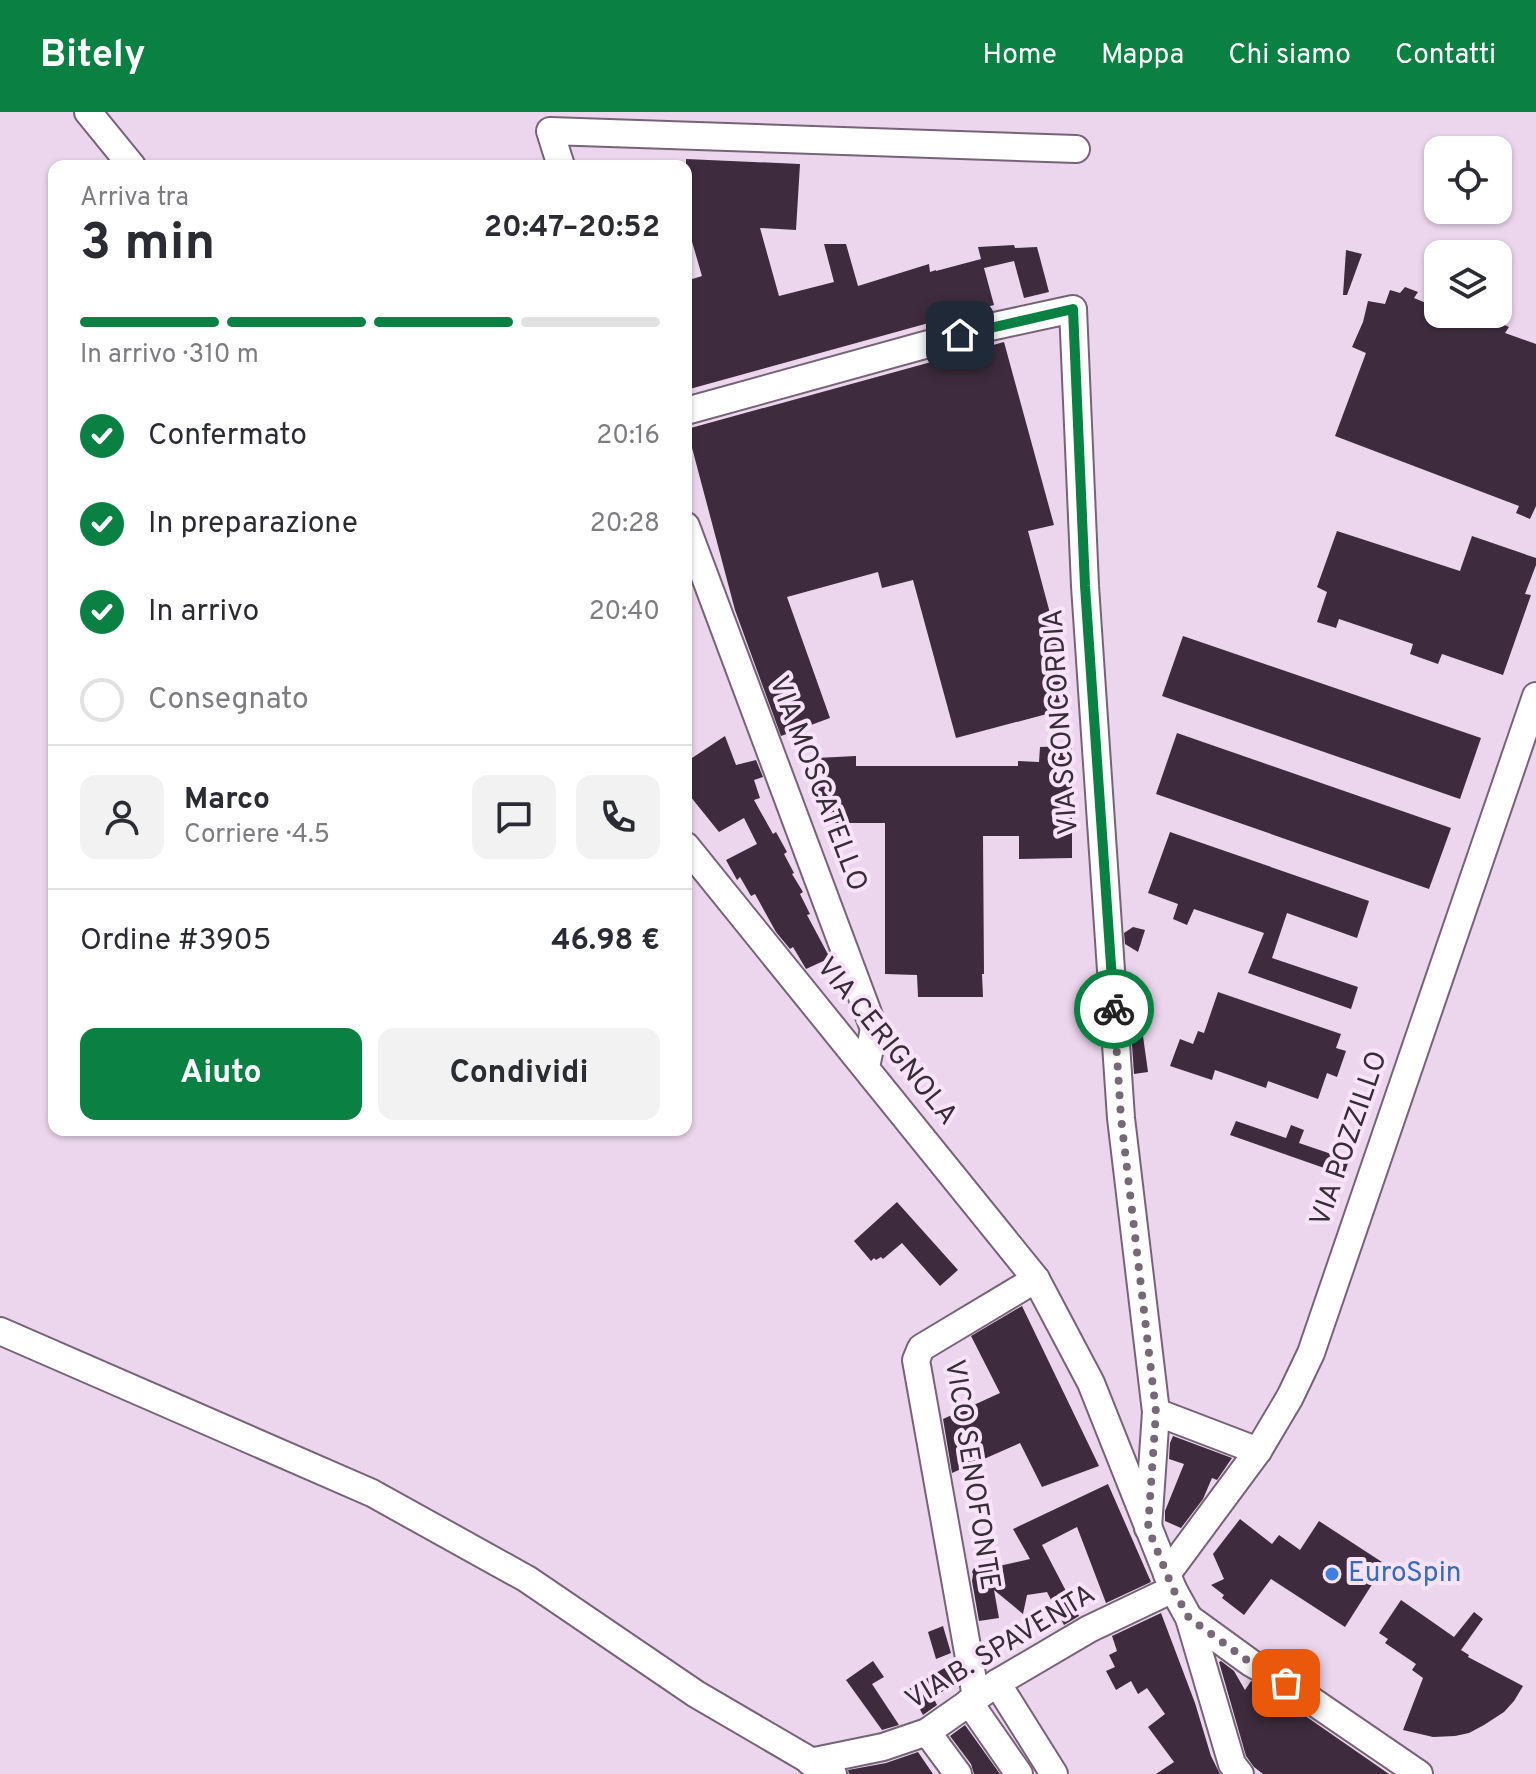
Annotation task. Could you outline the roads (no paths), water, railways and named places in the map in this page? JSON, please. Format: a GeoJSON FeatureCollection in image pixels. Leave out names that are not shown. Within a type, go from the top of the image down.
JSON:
{"type":"FeatureCollection","features":[{"type":"Feature","properties":{"kind":"street"},"geometry":{"type":"LineString","coordinates":[[88,112],[127,160]]}},
{"type":"Feature","properties":{"kind":"street"},"geometry":{"type":"LineString","coordinates":[[559,160],[550,131],[1076,149]]}},
{"type":"Feature","properties":{"kind":"street","name":"VIA SCONCORDIA"},"geometry":{"type":"LineString","coordinates":[[692,409],[990,327],[1073,309],[1085,586],[1120,1102],[1156,1412],[1148,1528]]}},
{"type":"Feature","properties":{"kind":"street","name":"VIA MOSCATELLO"},"geometry":{"type":"LineString","coordinates":[[692,542],[874,1029],[866,1067]]}},
{"type":"Feature","properties":{"kind":"street","name":"VIA POZZILLO"},"geometry":{"type":"LineString","coordinates":[[1170,1581],[1258,1451],[1290,1397],[1311,1353],[1536,696]]}},
{"type":"Feature","properties":{"kind":"street","name":"VIA CERIGNOLA"},"geometry":{"type":"LineString","coordinates":[[692,853],[1036,1279],[1091,1383],[1170,1581],[1189,1618]]}},
{"type":"Feature","properties":{"kind":"street","name":"VICO SENOFONTE"},"geometry":{"type":"LineString","coordinates":[[981,1694],[916,1360],[921,1348],[1036,1279]]}},
{"type":"Feature","properties":{"kind":"street"},"geometry":{"type":"LineString","coordinates":[[0,1331],[372,1493],[527,1579],[696,1694],[821,1768]]}},
{"type":"Feature","properties":{"kind":"street"},"geometry":{"type":"LineString","coordinates":[[1156,1412],[1258,1451]]}},
{"type":"Feature","properties":{"kind":"street","name":"VIA B. SPAVENTA"},"geometry":{"type":"LineString","coordinates":[[821,1768],[927,1732],[981,1694],[1170,1581]]}},
{"type":"Feature","properties":{"kind":"street"},"geometry":{"type":"LineString","coordinates":[[1189,1618],[1232,1764],[1240,1774]]}},
{"type":"Feature","properties":{"kind":"street"},"geometry":{"type":"LineString","coordinates":[[1189,1618],[1251,1663],[1286,1683],[1419,1774]]}},
{"type":"Feature","properties":{"kind":"street"},"geometry":{"type":"LineString","coordinates":[[981,1694],[1019,1774]]}},
{"type":"Feature","properties":{"kind":"street"},"geometry":{"type":"LineString","coordinates":[[981,1694],[1054,1774]]}},
{"type":"Feature","properties":{"kind":"street"},"geometry":{"type":"LineString","coordinates":[[927,1732],[958,1774]]}},
{"type":"Feature","properties":{"kind":"place","name":"EuroSpin"},"geometry":{"type":"Point","coordinates":[1332,1574]}}]}
